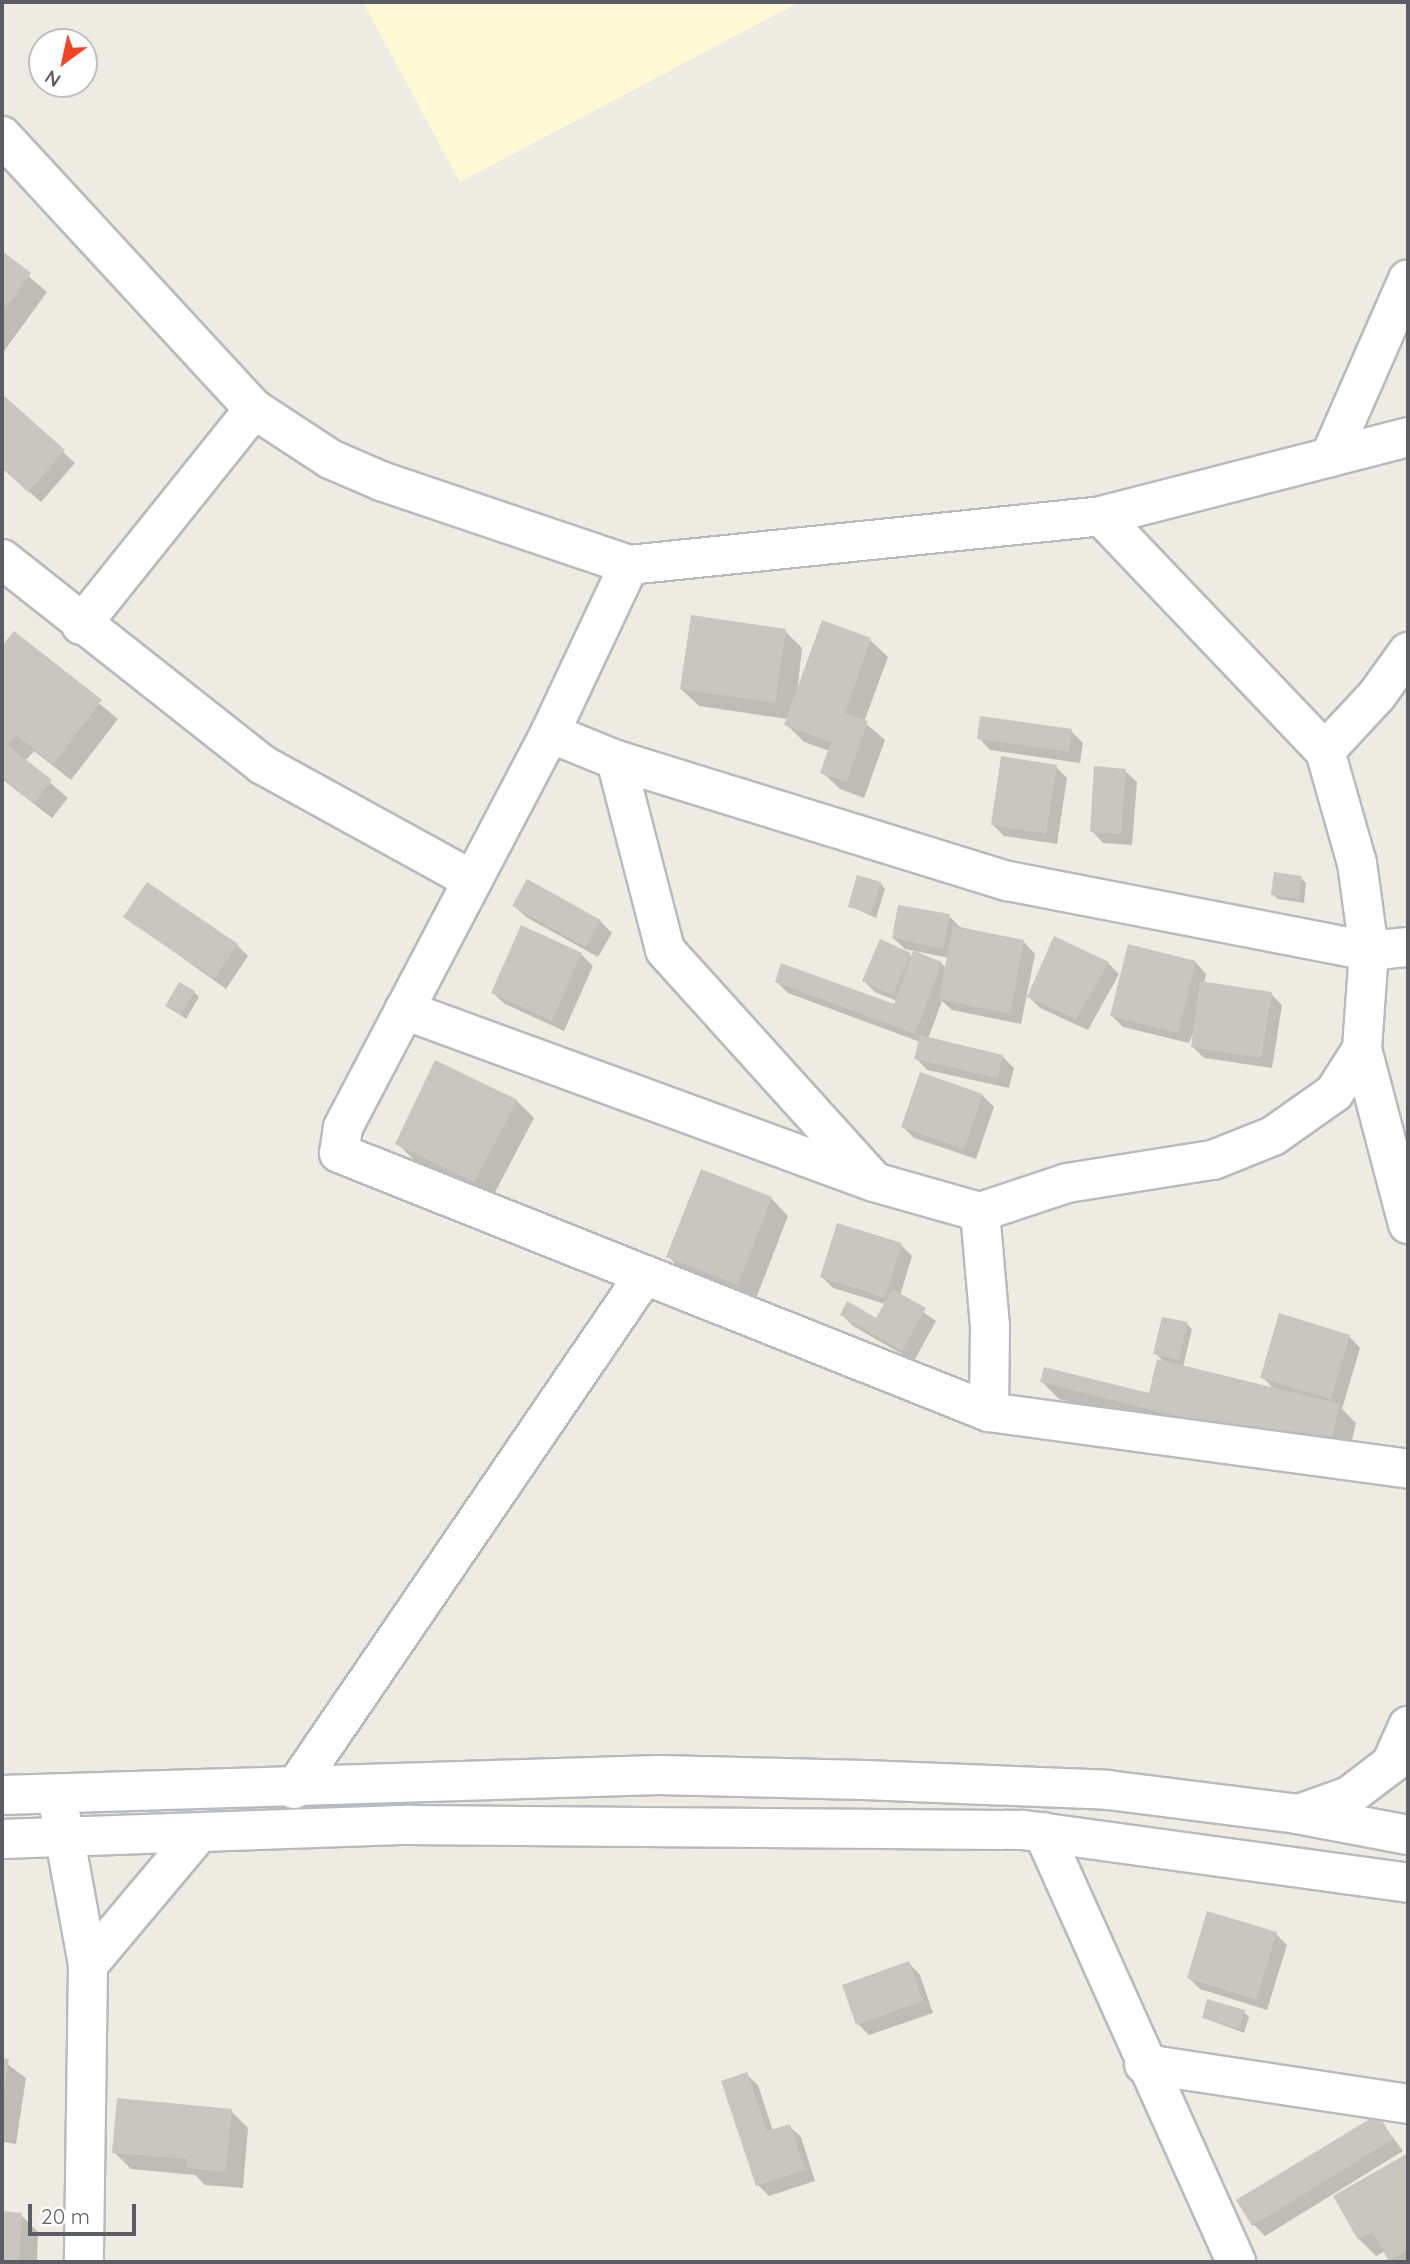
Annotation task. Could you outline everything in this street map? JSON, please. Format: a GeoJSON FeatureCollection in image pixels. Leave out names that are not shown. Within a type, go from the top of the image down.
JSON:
{"type":"FeatureCollection","features":[{"type":"Feature","properties":{"kind":"street"},"geometry":{"type":"LineString","coordinates":[[2,136],[254,409],[330,458],[382,481],[629,565],[1101,516],[1408,437]]}},
{"type":"Feature","properties":{"kind":"street"},"geometry":{"type":"LineString","coordinates":[[1330,457],[1408,279]]}},
{"type":"Feature","properties":{"kind":"street"},"geometry":{"type":"LineString","coordinates":[[82,625],[254,409]]}},
{"type":"Feature","properties":{"kind":"street"},"geometry":{"type":"LineString","coordinates":[[1101,516],[1325,751],[1357,863],[1369,951],[1362,1049],[1408,1224]]}},
{"type":"Feature","properties":{"kind":"street"},"geometry":{"type":"LineString","coordinates":[[2,559],[82,625],[263,765],[472,880]]}},
{"type":"Feature","properties":{"kind":"street"},"geometry":{"type":"LineString","coordinates":[[629,565],[550,733],[343,1128],[339,1153],[989,1412],[1408,1469]]}},
{"type":"Feature","properties":{"kind":"street"},"geometry":{"type":"LineString","coordinates":[[1325,751],[1393,695],[1408,652]]}},
{"type":"Feature","properties":{"kind":"street"},"geometry":{"type":"LineString","coordinates":[[550,733],[616,760],[1008,881],[1369,951],[1408,947]]}},
{"type":"Feature","properties":{"kind":"street"},"geometry":{"type":"LineString","coordinates":[[616,760],[665,950],[874,1182]]}},
{"type":"Feature","properties":{"kind":"street"},"geometry":{"type":"LineString","coordinates":[[404,1010],[874,1182],[980,1212],[1067,1183],[1213,1160],[1273,1136],[1334,1093],[1362,1049]]}},
{"type":"Feature","properties":{"kind":"street"},"geometry":{"type":"LineString","coordinates":[[980,1212],[990,1327],[989,1412]]}},
{"type":"Feature","properties":{"kind":"street"},"geometry":{"type":"LineString","coordinates":[[294,1789],[644,1276]]}},
{"type":"Feature","properties":{"kind":"street"},"geometry":{"type":"LineString","coordinates":[[1297,1814],[1349,1796],[1391,1764],[1408,1726]]}},
{"type":"Feature","properties":{"kind":"street"},"geometry":{"type":"LineString","coordinates":[[2,1795],[407,1786],[674,1775],[1108,1790],[1207,1805],[1297,1814],[1408,1835]]}},
{"type":"Feature","properties":{"kind":"street"},"geometry":{"type":"LineString","coordinates":[[674,1775],[675,1824]]}},
{"type":"Feature","properties":{"kind":"street"},"geometry":{"type":"LineString","coordinates":[[953,1783],[960,1829]]}},
{"type":"Feature","properties":{"kind":"street"},"geometry":{"type":"LineString","coordinates":[[407,1786],[408,1825]]}},
{"type":"Feature","properties":{"kind":"street"},"geometry":{"type":"LineString","coordinates":[[57,1794],[88,1965],[84,2262]]}},
{"type":"Feature","properties":{"kind":"street"},"geometry":{"type":"LineString","coordinates":[[1200,1854],[1207,1805]]}},
{"type":"Feature","properties":{"kind":"street"},"geometry":{"type":"LineString","coordinates":[[2,1839],[197,1835],[408,1825],[675,1824],[960,1829],[1043,1832],[1408,1883]]}},
{"type":"Feature","properties":{"kind":"street"},"geometry":{"type":"LineString","coordinates":[[1043,1832],[1144,2064],[1236,2262]]}},
{"type":"Feature","properties":{"kind":"street"},"geometry":{"type":"LineString","coordinates":[[88,1965],[197,1835]]}},
{"type":"Feature","properties":{"kind":"street"},"geometry":{"type":"LineString","coordinates":[[1144,2064],[1408,2104]]}},
{"type":"Feature","properties":{"kind":"shaded area"},"geometry":{"type":"Polygon","coordinates":[[[363,2],[799,2],[460,182],[363,2]]]}},
{"type":"Feature","properties":{"kind":"building"},"geometry":{"type":"Polygon","coordinates":[[[2,251],[31,273],[2,313],[2,251]]]}},
{"type":"Feature","properties":{"kind":"building"},"geometry":{"type":"Polygon","coordinates":[[[2,394],[65,450],[28,492],[2,468],[2,394]]]}},
{"type":"Feature","properties":{"kind":"building"},"geometry":{"type":"Polygon","coordinates":[[[691,615],[786,629],[775,703],[680,689],[691,615]]]}},
{"type":"Feature","properties":{"kind":"building"},"geometry":{"type":"Polygon","coordinates":[[[822,620],[871,638],[845,713],[868,721],[847,782],[820,773],[831,742],[784,725],[822,620]]]}},
{"type":"Feature","properties":{"kind":"building"},"geometry":{"type":"Polygon","coordinates":[[[14,631],[102,700],[53,764],[16,735],[7,745],[52,780],[34,803],[2,777],[2,646],[14,631]]]}},
{"type":"Feature","properties":{"kind":"building"},"geometry":{"type":"Polygon","coordinates":[[[980,716],[1072,729],[1069,752],[977,739],[980,716]]]}},
{"type":"Feature","properties":{"kind":"building"},"geometry":{"type":"Polygon","coordinates":[[[1001,756],[1057,765],[1046,834],[991,825],[1001,756]]]}},
{"type":"Feature","properties":{"kind":"building"},"geometry":{"type":"Polygon","coordinates":[[[1094,766],[1126,769],[1121,834],[1090,832],[1094,766]]]}},
{"type":"Feature","properties":{"kind":"building"},"geometry":{"type":"Polygon","coordinates":[[[1274,872],[1302,876],[1299,899],[1271,895],[1274,872]]]}},
{"type":"Feature","properties":{"kind":"building"},"geometry":{"type":"Polygon","coordinates":[[[857,875],[881,882],[871,914],[848,907],[857,875]]]}},
{"type":"Feature","properties":{"kind":"building"},"geometry":{"type":"Polygon","coordinates":[[[527,879],[601,920],[586,947],[512,906],[527,879]]]}},
{"type":"Feature","properties":{"kind":"building"},"geometry":{"type":"Polygon","coordinates":[[[147,882],[238,944],[214,979],[123,917],[147,882]]]}},
{"type":"Feature","properties":{"kind":"building"},"geometry":{"type":"Polygon","coordinates":[[[898,905],[950,914],[943,949],[892,938],[898,905]]]}},
{"type":"Feature","properties":{"kind":"building"},"geometry":{"type":"Polygon","coordinates":[[[521,925],[582,953],[552,1021],[491,993],[521,925]]]}},
{"type":"Feature","properties":{"kind":"building"},"geometry":{"type":"Polygon","coordinates":[[[953,926],[1024,940],[1010,1014],[939,999],[953,926]]]}},
{"type":"Feature","properties":{"kind":"building"},"geometry":{"type":"Polygon","coordinates":[[[1054,936],[1109,962],[1076,1019],[1027,997],[1054,936]]]}},
{"type":"Feature","properties":{"kind":"building"},"geometry":{"type":"Polygon","coordinates":[[[880,939],[911,953],[893,995],[862,981],[880,939]]]}},
{"type":"Feature","properties":{"kind":"building"},"geometry":{"type":"Polygon","coordinates":[[[1128,944],[1196,961],[1178,1033],[1110,1016],[1128,944]]]}},
{"type":"Feature","properties":{"kind":"building"},"geometry":{"type":"Polygon","coordinates":[[[913,951],[942,962],[915,1034],[775,982],[781,963],[894,1004],[913,951]]]}},
{"type":"Feature","properties":{"kind":"building"},"geometry":{"type":"Polygon","coordinates":[[[1200,981],[1272,992],[1261,1058],[1191,1047],[1200,981]]]}},
{"type":"Feature","properties":{"kind":"building"},"geometry":{"type":"Polygon","coordinates":[[[179,982],[195,991],[180,1015],[165,1006],[179,982]]]}},
{"type":"Feature","properties":{"kind":"building"},"geometry":{"type":"Polygon","coordinates":[[[920,1035],[1003,1055],[998,1078],[914,1059],[920,1035]]]}},
{"type":"Feature","properties":{"kind":"building"},"geometry":{"type":"Polygon","coordinates":[[[435,1060],[518,1100],[474,1182],[395,1144],[435,1060]]]}},
{"type":"Feature","properties":{"kind":"building"},"geometry":{"type":"Polygon","coordinates":[[[920,1072],[983,1094],[964,1149],[901,1127],[920,1072]]]}},
{"type":"Feature","properties":{"kind":"building"},"geometry":{"type":"Polygon","coordinates":[[[701,1169],[772,1197],[738,1285],[666,1257],[701,1169]]]}},
{"type":"Feature","properties":{"kind":"building"},"geometry":{"type":"Polygon","coordinates":[[[837,1223],[902,1243],[885,1298],[820,1277],[837,1223]]]}},
{"type":"Feature","properties":{"kind":"building"},"geometry":{"type":"Polygon","coordinates":[[[892,1289],[926,1308],[902,1351],[840,1315],[847,1301],[876,1318],[892,1289]]]}},
{"type":"Feature","properties":{"kind":"building"},"geometry":{"type":"Polygon","coordinates":[[[1279,1313],[1350,1335],[1331,1399],[1260,1378],[1279,1313]]]}},
{"type":"Feature","properties":{"kind":"building"},"geometry":{"type":"Polygon","coordinates":[[[1162,1317],[1188,1322],[1179,1360],[1153,1354],[1162,1317]]]}},
{"type":"Feature","properties":{"kind":"building"},"geometry":{"type":"Polygon","coordinates":[[[1157,1359],[1340,1404],[1328,1454],[1040,1382],[1044,1367],[1149,1393],[1157,1359]]]}},
{"type":"Feature","properties":{"kind":"building"},"geometry":{"type":"Polygon","coordinates":[[[1207,1911],[1277,1932],[1256,2000],[1187,1978],[1207,1911]]]}},
{"type":"Feature","properties":{"kind":"building"},"geometry":{"type":"Polygon","coordinates":[[[909,1961],[923,2001],[856,2025],[842,1985],[909,1961]]]}},
{"type":"Feature","properties":{"kind":"building"},"geometry":{"type":"Polygon","coordinates":[[[1207,1999],[1245,2010],[1239,2029],[1202,2018],[1207,1999]]]}},
{"type":"Feature","properties":{"kind":"building"},"geometry":{"type":"Polygon","coordinates":[[[2,2058],[9,2059],[3,2099],[2,2099],[2,2058]]]}},
{"type":"Feature","properties":{"kind":"building"},"geometry":{"type":"Polygon","coordinates":[[[747,2072],[767,2131],[790,2124],[805,2170],[756,2186],[721,2081],[747,2072]]]}},
{"type":"Feature","properties":{"kind":"building"},"geometry":{"type":"Polygon","coordinates":[[[117,2098],[232,2109],[226,2172],[186,2168],[187,2159],[112,2153],[117,2098]]]}},
{"type":"Feature","properties":{"kind":"building"},"geometry":{"type":"Polygon","coordinates":[[[1378,2114],[1393,2139],[1252,2226],[1236,2200],[1378,2114]]]}},
{"type":"Feature","properties":{"kind":"building"},"geometry":{"type":"Polygon","coordinates":[[[1408,2153],[1408,2250],[1389,2261],[1372,2232],[1358,2240],[1333,2196],[1408,2153]]]}},
{"type":"Feature","properties":{"kind":"building"},"geometry":{"type":"Polygon","coordinates":[[[2,2211],[22,2213],[19,2262],[2,2262],[2,2211]]]}}]}
